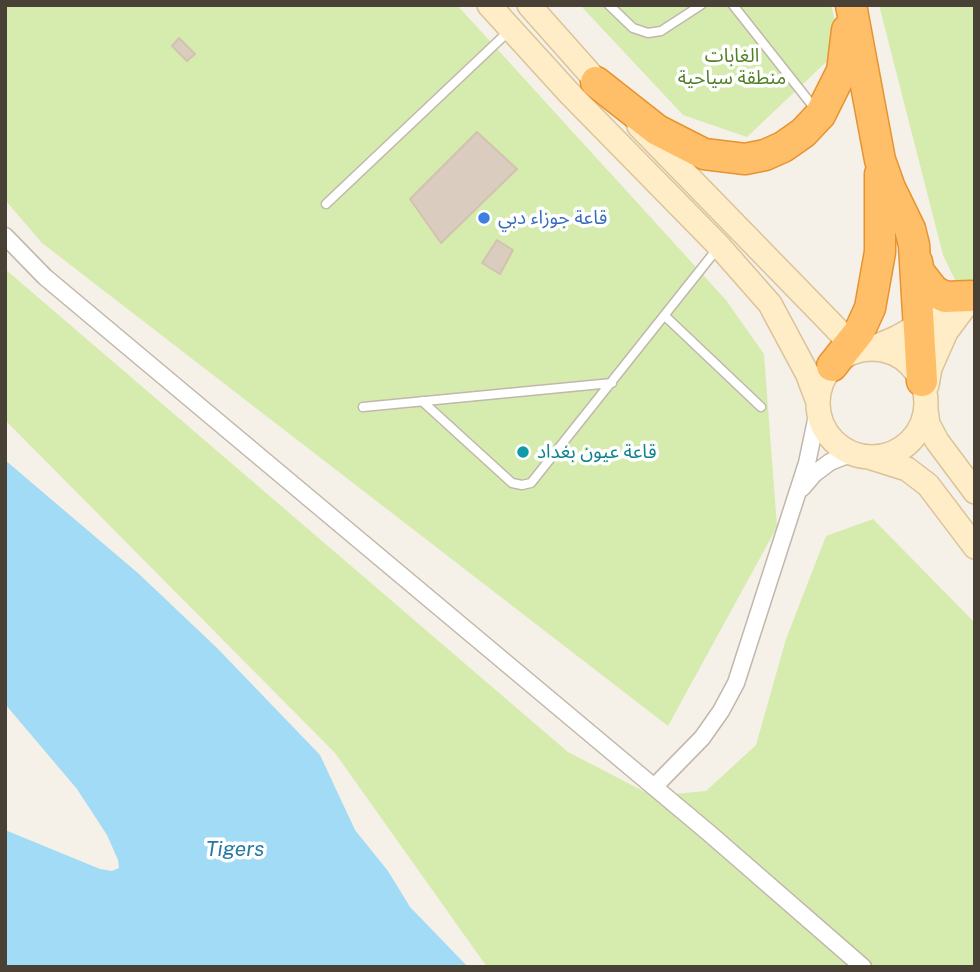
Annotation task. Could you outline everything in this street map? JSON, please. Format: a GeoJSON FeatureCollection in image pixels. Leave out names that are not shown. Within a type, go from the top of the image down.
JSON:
{"type":"FeatureCollection","features":[{"type":"Feature","properties":{"kind":"highway"},"geometry":{"type":"LineString","coordinates":[[596,82],[657,130],[704,155],[745,159],[765,155],[803,133],[820,115],[842,71],[849,5]]}},
{"type":"Feature","properties":{"kind":"highway"},"geometry":{"type":"LineString","coordinates":[[849,5],[880,160],[910,229],[919,272],[934,291],[945,297],[974,295]]}},
{"type":"Feature","properties":{"kind":"highway"},"geometry":{"type":"LineString","coordinates":[[832,366],[862,347],[859,332],[870,308],[880,252],[880,160]]}},
{"type":"Feature","properties":{"kind":"highway"},"geometry":{"type":"LineString","coordinates":[[916,259],[925,395]]}},
{"type":"Feature","properties":{"kind":"main road"},"geometry":{"type":"LineString","coordinates":[[489,5],[569,94],[719,246],[770,304],[807,373],[824,428],[834,442],[849,452],[907,469],[928,485],[975,547]]}},
{"type":"Feature","properties":{"kind":"main road"},"geometry":{"type":"LineString","coordinates":[[528,5],[596,82],[862,347],[893,353],[905,359],[925,395],[928,424],[937,441],[975,492]]}},
{"type":"Feature","properties":{"kind":"main road"},"geometry":{"type":"LineString","coordinates":[[862,347],[919,325],[974,295]]}},
{"type":"Feature","properties":{"kind":"main road"},"geometry":{"type":"LineString","coordinates":[[862,456],[884,456],[913,439],[922,424],[930,368],[946,332],[974,295]]}},
{"type":"Feature","properties":{"kind":"main road"},"geometry":{"type":"LineString","coordinates":[[818,406],[818,393],[832,366]]}},
{"type":"Feature","properties":{"kind":"street"},"geometry":{"type":"LineString","coordinates":[[5,236],[56,286],[654,787],[863,967]]}},
{"type":"Feature","properties":{"kind":"street"},"geometry":{"type":"LineString","coordinates":[[654,787],[702,738],[721,711],[736,682],[807,463],[818,406]]}},
{"type":"Feature","properties":{"kind":"street"},"geometry":{"type":"LineString","coordinates":[[795,499],[814,474],[830,462],[845,456],[862,456]]}},
{"type":"Feature","properties":{"kind":"lane"},"geometry":{"type":"LineString","coordinates":[[609,5],[634,28],[648,33],[661,31],[701,5]]}},
{"type":"Feature","properties":{"kind":"lane"},"geometry":{"type":"LineString","coordinates":[[733,5],[820,115]]}},
{"type":"Feature","properties":{"kind":"lane"},"geometry":{"type":"LineString","coordinates":[[326,204],[510,30]]}},
{"type":"Feature","properties":{"kind":"lane"},"geometry":{"type":"LineString","coordinates":[[422,401],[512,483],[531,483],[719,246]]}},
{"type":"Feature","properties":{"kind":"lane"},"geometry":{"type":"LineString","coordinates":[[665,316],[761,407]]}},
{"type":"Feature","properties":{"kind":"lane"},"geometry":{"type":"LineString","coordinates":[[363,407],[612,383]]}},
{"type":"Feature","properties":{"kind":"green space"},"geometry":{"type":"Polygon","coordinates":[[[5,5],[457,5],[726,300],[764,354],[777,527],[668,726],[42,243],[5,200],[5,5]]]}},
{"type":"Feature","properties":{"kind":"green space","name":"الغابات منطقة سياحية"},"geometry":{"type":"Polygon","coordinates":[[[580,5],[831,5],[842,47],[747,137],[683,115],[580,5]]]}},
{"type":"Feature","properties":{"kind":"green space"},"geometry":{"type":"Polygon","coordinates":[[[879,5],[975,5],[975,322],[943,255],[879,5]]]}},
{"type":"Feature","properties":{"kind":"green space"},"geometry":{"type":"Polygon","coordinates":[[[5,269],[568,752],[653,796],[706,791],[756,745],[786,639],[826,536],[873,519],[975,623],[975,967],[487,967],[335,753],[5,420],[5,269]]]}},
{"type":"Feature","properties":{"kind":"water","name":"Tigers"},"geometry":{"type":"Polygon","coordinates":[[[5,460],[139,574],[217,648],[320,755],[355,830],[388,871],[410,907],[468,967],[5,967],[5,830],[100,869],[112,871],[119,868],[107,835],[77,789],[5,704],[5,460]]]}},
{"type":"Feature","properties":{"kind":"building"},"geometry":{"type":"Polygon","coordinates":[[[179,38],[195,54],[187,61],[172,46],[179,38]]]}},
{"type":"Feature","properties":{"kind":"building"},"geometry":{"type":"Polygon","coordinates":[[[477,132],[517,169],[441,243],[410,199],[477,132]]]}},
{"type":"Feature","properties":{"kind":"building"},"geometry":{"type":"Polygon","coordinates":[[[497,240],[513,250],[500,274],[482,263],[497,240]]]}},
{"type":"Feature","properties":{"kind":"place","name":"قاعة جوزاء دبي"},"geometry":{"type":"Point","coordinates":[484,218]}},
{"type":"Feature","properties":{"kind":"place","name":"قاعة عيون بغداد"},"geometry":{"type":"Point","coordinates":[523,452]}}]}
